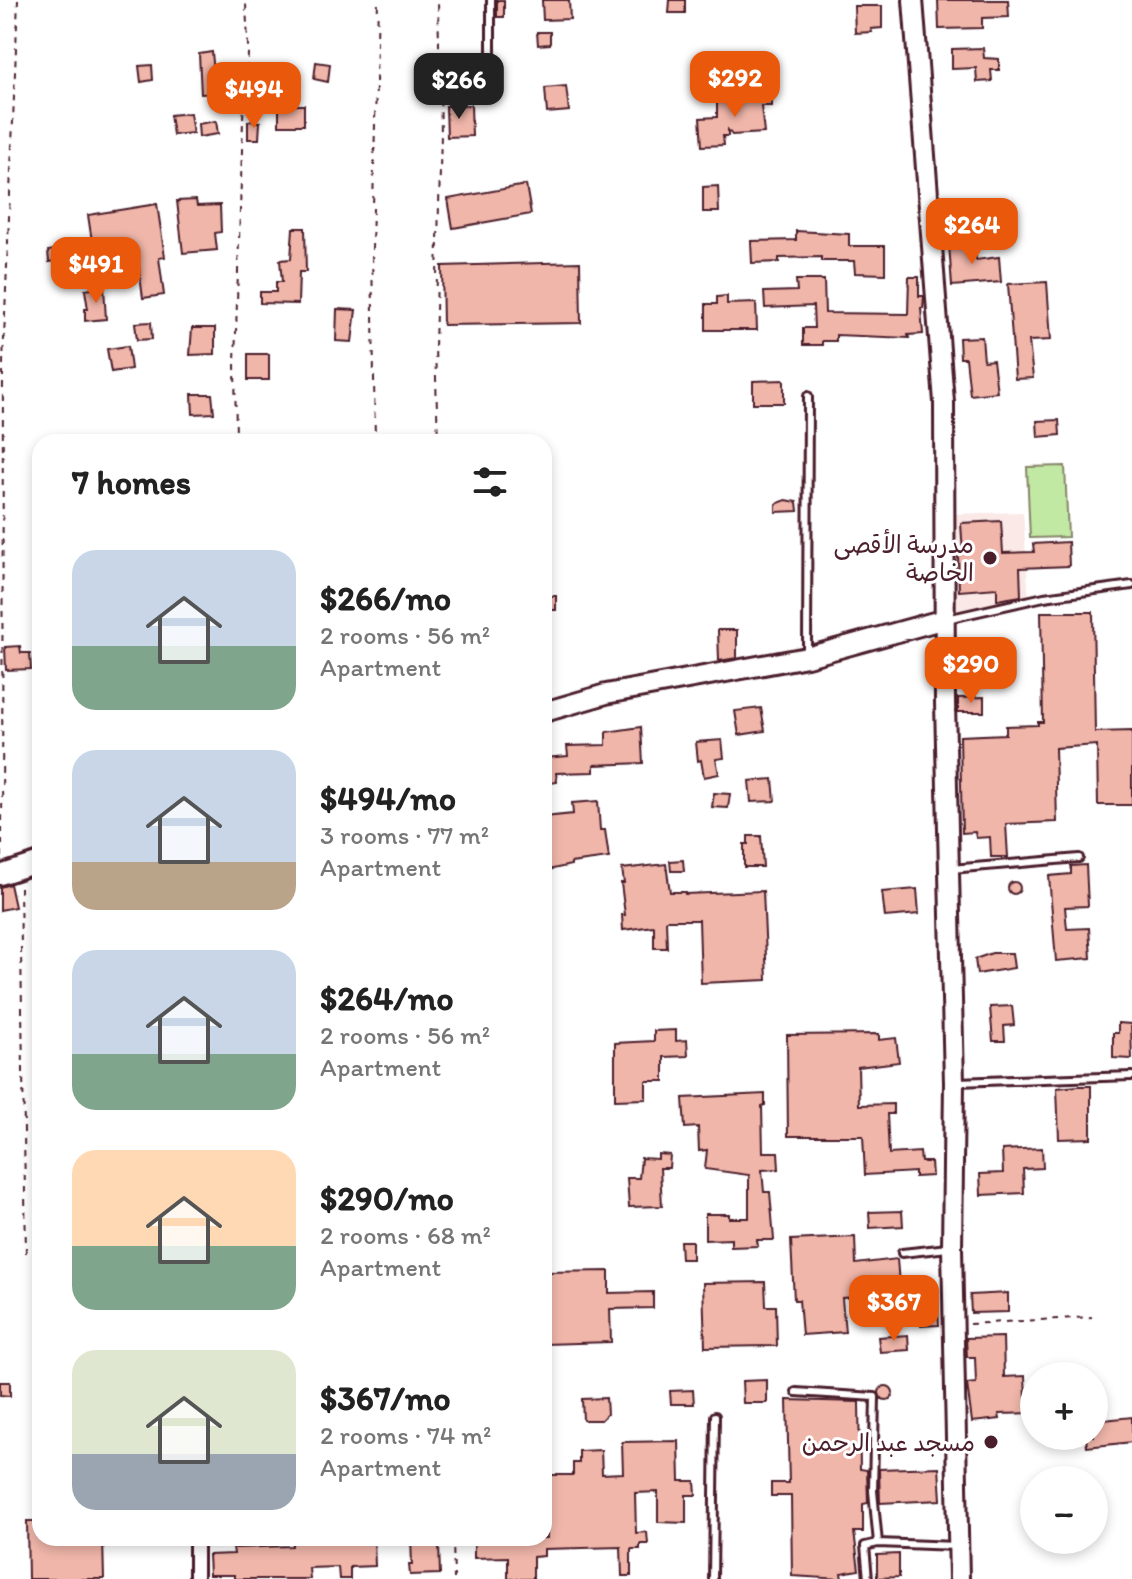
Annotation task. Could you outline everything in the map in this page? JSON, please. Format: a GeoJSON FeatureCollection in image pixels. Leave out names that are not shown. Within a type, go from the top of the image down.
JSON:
{"type":"FeatureCollection","features":[{"type":"Feature","properties":{"kind":"main road"},"geometry":{"type":"LineString","coordinates":[[913,0],[944,402],[948,869],[954,1083],[952,1248],[959,1579]]}},
{"type":"Feature","properties":{"kind":"main road"},"geometry":{"type":"LineString","coordinates":[[552,710],[606,694],[807,657],[945,619]]}},
{"type":"Feature","properties":{"kind":"main road"},"geometry":{"type":"LineString","coordinates":[[7,873],[32,865]]}},
{"type":"Feature","properties":{"kind":"street"},"geometry":{"type":"LineString","coordinates":[[196,1546],[196,1579]]}},
{"type":"Feature","properties":{"kind":"lane"},"geometry":{"type":"LineString","coordinates":[[491,0],[491,88]]}},
{"type":"Feature","properties":{"kind":"lane"},"geometry":{"type":"LineString","coordinates":[[807,657],[808,396]]}},
{"type":"Feature","properties":{"kind":"lane"},"geometry":{"type":"LineString","coordinates":[[945,619],[1044,597],[1132,585]]}},
{"type":"Feature","properties":{"kind":"lane"},"geometry":{"type":"LineString","coordinates":[[948,869],[1079,858]]}},
{"type":"Feature","properties":{"kind":"lane"},"geometry":{"type":"LineString","coordinates":[[954,1083],[1132,1076]]}},
{"type":"Feature","properties":{"kind":"lane"},"geometry":{"type":"LineString","coordinates":[[902,1253],[952,1248]]}},
{"type":"Feature","properties":{"kind":"lane"},"geometry":{"type":"LineString","coordinates":[[796,1392],[875,1397],[873,1491],[878,1543]]}},
{"type":"Feature","properties":{"kind":"lane"},"geometry":{"type":"LineString","coordinates":[[713,1579],[715,1416]]}},
{"type":"Feature","properties":{"kind":"lane"},"geometry":{"type":"LineString","coordinates":[[868,1579],[865,1546],[878,1543],[959,1546]]}},
{"type":"Feature","properties":{"kind":"path"},"geometry":{"type":"LineString","coordinates":[[18,0],[3,362],[7,873],[26,1254]]}},
{"type":"Feature","properties":{"kind":"path"},"geometry":{"type":"LineString","coordinates":[[236,434],[235,362],[247,63],[246,0]]}},
{"type":"Feature","properties":{"kind":"path"},"geometry":{"type":"LineString","coordinates":[[375,434],[372,249],[378,0]]}},
{"type":"Feature","properties":{"kind":"path"},"geometry":{"type":"LineString","coordinates":[[438,0],[441,134],[435,347],[438,434]]}},
{"type":"Feature","properties":{"kind":"path"},"geometry":{"type":"LineString","coordinates":[[220,103],[235,101],[244,90]]}},
{"type":"Feature","properties":{"kind":"path"},"geometry":{"type":"LineString","coordinates":[[954,1324],[1092,1317]]}},
{"type":"Feature","properties":{"kind":"path"},"geometry":{"type":"LineString","coordinates":[[453,1546],[454,1579]]}},
{"type":"Feature","properties":{"kind":"shaded area","name":"مدرسة الأقصى الخاصة"},"geometry":{"type":"Polygon","coordinates":[[[1023,512],[1029,602],[955,611],[951,514],[1023,512]]]}},
{"type":"Feature","properties":{"kind":"green space"},"geometry":{"type":"Polygon","coordinates":[[[1065,466],[1068,537],[1030,538],[1027,467],[1065,466]]]}},
{"type":"Feature","properties":{"kind":"building"},"geometry":{"type":"Polygon","coordinates":[[[497,0],[504,0],[504,17],[497,17],[497,0]]]}},
{"type":"Feature","properties":{"kind":"building"},"geometry":{"type":"Polygon","coordinates":[[[542,0],[569,0],[570,19],[543,20],[542,0]]]}},
{"type":"Feature","properties":{"kind":"building"},"geometry":{"type":"Polygon","coordinates":[[[670,0],[685,0],[685,13],[669,13],[670,0]]]}},
{"type":"Feature","properties":{"kind":"building"},"geometry":{"type":"Polygon","coordinates":[[[938,0],[1008,0],[1009,17],[982,18],[982,28],[939,29],[938,0]]]}},
{"type":"Feature","properties":{"kind":"building"},"geometry":{"type":"Polygon","coordinates":[[[854,6],[882,6],[882,28],[855,33],[854,6]]]}},
{"type":"Feature","properties":{"kind":"building"},"geometry":{"type":"Polygon","coordinates":[[[537,32],[550,32],[550,44],[538,45],[537,32]]]}},
{"type":"Feature","properties":{"kind":"building"},"geometry":{"type":"Polygon","coordinates":[[[983,48],[984,58],[999,59],[999,70],[991,70],[992,81],[977,82],[976,68],[952,69],[952,49],[983,48]]]}},
{"type":"Feature","properties":{"kind":"building"},"geometry":{"type":"Polygon","coordinates":[[[212,52],[216,93],[201,94],[199,54],[212,52]]]}},
{"type":"Feature","properties":{"kind":"building"},"geometry":{"type":"Polygon","coordinates":[[[316,62],[330,64],[328,82],[314,79],[316,62]]]}},
{"type":"Feature","properties":{"kind":"building"},"geometry":{"type":"Polygon","coordinates":[[[152,65],[153,80],[141,82],[139,66],[152,65]]]}},
{"type":"Feature","properties":{"kind":"building"},"geometry":{"type":"Polygon","coordinates":[[[566,86],[569,111],[547,113],[545,88],[566,86]]]}},
{"type":"Feature","properties":{"kind":"building"},"geometry":{"type":"Polygon","coordinates":[[[748,94],[771,94],[771,106],[761,106],[764,133],[732,135],[728,130],[728,136],[723,136],[724,145],[702,146],[700,118],[717,117],[717,101],[748,100],[748,94]]]}},
{"type":"Feature","properties":{"kind":"building"},"geometry":{"type":"Polygon","coordinates":[[[279,105],[304,105],[304,125],[279,125],[279,105]]]}},
{"type":"Feature","properties":{"kind":"building"},"geometry":{"type":"Polygon","coordinates":[[[471,105],[472,136],[447,137],[446,106],[471,105]]]}},
{"type":"Feature","properties":{"kind":"building"},"geometry":{"type":"Polygon","coordinates":[[[190,113],[193,133],[173,135],[170,115],[190,113]]]}},
{"type":"Feature","properties":{"kind":"building"},"geometry":{"type":"Polygon","coordinates":[[[216,121],[218,134],[199,137],[198,124],[216,121]]]}},
{"type":"Feature","properties":{"kind":"building"},"geometry":{"type":"Polygon","coordinates":[[[248,121],[260,122],[259,139],[248,139],[248,121]]]}},
{"type":"Feature","properties":{"kind":"building"},"geometry":{"type":"Polygon","coordinates":[[[526,185],[531,214],[453,228],[448,199],[526,185]]]}},
{"type":"Feature","properties":{"kind":"building"},"geometry":{"type":"Polygon","coordinates":[[[718,186],[719,212],[703,212],[703,187],[718,186]]]}},
{"type":"Feature","properties":{"kind":"building"},"geometry":{"type":"Polygon","coordinates":[[[970,199],[983,199],[984,209],[970,210],[970,199]]]}},
{"type":"Feature","properties":{"kind":"building"},"geometry":{"type":"Polygon","coordinates":[[[196,200],[197,206],[220,205],[221,232],[215,233],[217,250],[183,253],[177,201],[196,200]]]}},
{"type":"Feature","properties":{"kind":"building"},"geometry":{"type":"Polygon","coordinates":[[[157,204],[165,257],[159,258],[164,295],[143,298],[138,261],[96,268],[88,215],[157,204]]]}},
{"type":"Feature","properties":{"kind":"building"},"geometry":{"type":"Polygon","coordinates":[[[293,228],[305,228],[306,272],[299,272],[298,304],[260,303],[260,292],[276,292],[276,282],[282,282],[280,260],[291,259],[293,228]]]}},
{"type":"Feature","properties":{"kind":"building"},"geometry":{"type":"Polygon","coordinates":[[[796,231],[849,234],[849,246],[885,246],[885,274],[855,273],[854,261],[821,261],[821,257],[779,258],[779,262],[752,263],[751,241],[796,240],[796,231]]]}},
{"type":"Feature","properties":{"kind":"building"},"geometry":{"type":"Polygon","coordinates":[[[974,241],[976,260],[999,257],[1001,282],[952,286],[949,244],[974,241]]]}},
{"type":"Feature","properties":{"kind":"building"},"geometry":{"type":"Polygon","coordinates":[[[61,249],[63,260],[49,262],[48,251],[61,249]]]}},
{"type":"Feature","properties":{"kind":"building"},"geometry":{"type":"Polygon","coordinates":[[[580,262],[581,323],[443,325],[442,266],[580,262]]]}},
{"type":"Feature","properties":{"kind":"building"},"geometry":{"type":"Polygon","coordinates":[[[909,277],[919,277],[919,296],[924,296],[921,308],[923,334],[908,335],[909,338],[836,335],[836,341],[803,345],[803,328],[814,328],[813,306],[765,308],[764,292],[797,291],[796,280],[824,280],[825,313],[908,314],[909,277]]]}},
{"type":"Feature","properties":{"kind":"building"},"geometry":{"type":"Polygon","coordinates":[[[1047,282],[1051,340],[1029,341],[1033,378],[1015,379],[1008,284],[1047,282]]]}},
{"type":"Feature","properties":{"kind":"building"},"geometry":{"type":"Polygon","coordinates":[[[104,287],[106,319],[85,321],[85,309],[88,309],[85,290],[104,287]]]}},
{"type":"Feature","properties":{"kind":"building"},"geometry":{"type":"Polygon","coordinates":[[[727,296],[727,304],[756,303],[757,330],[706,330],[706,304],[717,304],[717,297],[727,296]]]}},
{"type":"Feature","properties":{"kind":"building"},"geometry":{"type":"Polygon","coordinates":[[[337,309],[356,310],[352,342],[336,341],[337,309]]]}},
{"type":"Feature","properties":{"kind":"building"},"geometry":{"type":"Polygon","coordinates":[[[151,322],[152,339],[137,340],[135,323],[151,322]]]}},
{"type":"Feature","properties":{"kind":"building"},"geometry":{"type":"Polygon","coordinates":[[[192,328],[215,328],[215,354],[190,355],[192,328]]]}},
{"type":"Feature","properties":{"kind":"building"},"geometry":{"type":"Polygon","coordinates":[[[982,337],[984,361],[993,360],[997,392],[970,395],[966,358],[960,358],[959,338],[982,337]]]}},
{"type":"Feature","properties":{"kind":"building"},"geometry":{"type":"Polygon","coordinates":[[[128,346],[131,369],[111,372],[107,349],[128,346]]]}},
{"type":"Feature","properties":{"kind":"building"},"geometry":{"type":"Polygon","coordinates":[[[248,354],[269,354],[269,380],[248,380],[248,354]]]}},
{"type":"Feature","properties":{"kind":"building"},"geometry":{"type":"Polygon","coordinates":[[[784,380],[784,403],[753,403],[753,381],[784,380]]]}},
{"type":"Feature","properties":{"kind":"building"},"geometry":{"type":"Polygon","coordinates":[[[192,394],[212,394],[214,413],[193,414],[192,394]]]}},
{"type":"Feature","properties":{"kind":"building"},"geometry":{"type":"Polygon","coordinates":[[[1059,420],[1060,435],[1038,437],[1037,421],[1059,420]]]}},
{"type":"Feature","properties":{"kind":"building"},"geometry":{"type":"Polygon","coordinates":[[[786,500],[797,502],[798,511],[776,512],[776,504],[786,500]]]}},
{"type":"Feature","properties":{"kind":"building"},"geometry":{"type":"Polygon","coordinates":[[[1001,521],[1003,553],[1034,552],[1033,544],[1068,542],[1069,566],[1020,568],[1021,596],[997,600],[997,588],[959,591],[958,555],[963,554],[961,523],[1001,521]]]}},
{"type":"Feature","properties":{"kind":"building"},"geometry":{"type":"Polygon","coordinates":[[[552,596],[556,596],[556,610],[552,610],[552,596]]]}},
{"type":"Feature","properties":{"kind":"building"},"geometry":{"type":"Polygon","coordinates":[[[1041,612],[1093,612],[1095,732],[1132,731],[1132,805],[1098,805],[1097,745],[1055,748],[1057,822],[1006,824],[1008,857],[991,857],[990,837],[976,838],[975,832],[962,833],[960,736],[1006,734],[1006,726],[1038,725],[1038,722],[1043,722],[1041,612]]]}},
{"type":"Feature","properties":{"kind":"building"},"geometry":{"type":"Polygon","coordinates":[[[718,630],[737,630],[737,658],[719,661],[718,630]]]}},
{"type":"Feature","properties":{"kind":"building"},"geometry":{"type":"Polygon","coordinates":[[[20,646],[21,653],[30,653],[31,669],[6,670],[5,647],[20,646]]]}},
{"type":"Feature","properties":{"kind":"building"},"geometry":{"type":"Polygon","coordinates":[[[984,697],[984,712],[958,712],[958,698],[984,697]]]}},
{"type":"Feature","properties":{"kind":"building"},"geometry":{"type":"Polygon","coordinates":[[[761,708],[765,731],[739,735],[735,711],[761,708]]]}},
{"type":"Feature","properties":{"kind":"building"},"geometry":{"type":"Polygon","coordinates":[[[641,727],[643,763],[594,765],[594,772],[556,773],[557,782],[552,783],[552,757],[568,756],[567,746],[606,745],[606,732],[641,727]]]}},
{"type":"Feature","properties":{"kind":"building"},"geometry":{"type":"Polygon","coordinates":[[[722,740],[724,758],[716,759],[719,774],[704,777],[696,742],[722,740]]]}},
{"type":"Feature","properties":{"kind":"building"},"geometry":{"type":"Polygon","coordinates":[[[773,779],[775,801],[751,802],[749,781],[773,779]]]}},
{"type":"Feature","properties":{"kind":"building"},"geometry":{"type":"Polygon","coordinates":[[[714,793],[730,794],[728,808],[712,807],[714,793]]]}},
{"type":"Feature","properties":{"kind":"building"},"geometry":{"type":"Polygon","coordinates":[[[598,801],[600,830],[605,830],[609,858],[571,863],[552,869],[552,816],[573,814],[572,803],[598,801]]]}},
{"type":"Feature","properties":{"kind":"building"},"geometry":{"type":"Polygon","coordinates":[[[748,836],[761,836],[763,867],[744,867],[744,844],[748,844],[748,836]]]}},
{"type":"Feature","properties":{"kind":"building"},"geometry":{"type":"Polygon","coordinates":[[[683,860],[684,871],[671,871],[670,861],[683,860]]]}},
{"type":"Feature","properties":{"kind":"building"},"geometry":{"type":"Polygon","coordinates":[[[666,864],[670,892],[763,891],[767,980],[701,983],[699,920],[666,920],[667,948],[654,948],[654,926],[623,930],[622,869],[666,864]]]}},
{"type":"Feature","properties":{"kind":"building"},"geometry":{"type":"Polygon","coordinates":[[[1086,865],[1088,906],[1065,907],[1067,929],[1089,928],[1091,958],[1056,961],[1049,876],[1071,874],[1071,866],[1086,865]]]}},
{"type":"Feature","properties":{"kind":"building"},"geometry":{"type":"Polygon","coordinates":[[[1009,883],[1019,883],[1019,893],[1009,893],[1009,883]]]}},
{"type":"Feature","properties":{"kind":"building"},"geometry":{"type":"Polygon","coordinates":[[[10,884],[15,907],[0,910],[0,887],[10,884]]]}},
{"type":"Feature","properties":{"kind":"building"},"geometry":{"type":"Polygon","coordinates":[[[917,889],[919,914],[885,917],[882,892],[917,889]]]}},
{"type":"Feature","properties":{"kind":"building"},"geometry":{"type":"Polygon","coordinates":[[[992,953],[1012,953],[1014,968],[977,974],[975,959],[992,953]]]}},
{"type":"Feature","properties":{"kind":"building"},"geometry":{"type":"Polygon","coordinates":[[[1012,1006],[1014,1025],[1004,1026],[1005,1041],[993,1041],[990,1007],[1012,1006]]]}},
{"type":"Feature","properties":{"kind":"building"},"geometry":{"type":"Polygon","coordinates":[[[1118,1023],[1131,1024],[1132,1059],[1113,1058],[1113,1033],[1118,1033],[1118,1023]]]}},
{"type":"Feature","properties":{"kind":"building"},"geometry":{"type":"Polygon","coordinates":[[[676,1030],[676,1041],[687,1040],[688,1056],[664,1057],[664,1081],[646,1081],[646,1099],[615,1100],[615,1043],[654,1041],[654,1031],[676,1030]]]}},
{"type":"Feature","properties":{"kind":"building"},"geometry":{"type":"Polygon","coordinates":[[[879,1034],[879,1040],[896,1038],[899,1062],[858,1067],[859,1105],[893,1104],[893,1114],[887,1114],[889,1154],[920,1152],[921,1162],[931,1162],[932,1176],[915,1177],[915,1172],[865,1175],[863,1136],[788,1136],[787,1035],[879,1034]]]}},
{"type":"Feature","properties":{"kind":"building"},"geometry":{"type":"Polygon","coordinates":[[[1091,1086],[1091,1138],[1059,1139],[1057,1088],[1091,1086]]]}},
{"type":"Feature","properties":{"kind":"building"},"geometry":{"type":"Polygon","coordinates":[[[765,1094],[765,1105],[762,1106],[763,1152],[778,1152],[779,1169],[762,1170],[764,1192],[770,1192],[774,1240],[757,1240],[758,1246],[731,1247],[731,1239],[705,1240],[705,1214],[749,1218],[749,1175],[705,1169],[707,1150],[699,1151],[698,1127],[685,1128],[683,1098],[765,1094]]]}},
{"type":"Feature","properties":{"kind":"building"},"geometry":{"type":"Polygon","coordinates":[[[1042,1148],[1043,1168],[1023,1169],[1024,1193],[981,1195],[980,1174],[1003,1173],[1002,1150],[1042,1148]]]}},
{"type":"Feature","properties":{"kind":"building"},"geometry":{"type":"Polygon","coordinates":[[[658,1154],[670,1155],[669,1168],[660,1168],[662,1206],[629,1207],[627,1178],[639,1178],[641,1158],[658,1159],[658,1154]]]}},
{"type":"Feature","properties":{"kind":"building"},"geometry":{"type":"Polygon","coordinates":[[[902,1211],[903,1226],[870,1228],[869,1212],[902,1211]]]}},
{"type":"Feature","properties":{"kind":"building"},"geometry":{"type":"Polygon","coordinates":[[[855,1237],[856,1264],[897,1259],[899,1284],[858,1289],[858,1297],[842,1298],[845,1332],[802,1335],[799,1300],[794,1300],[791,1240],[855,1237]]]}},
{"type":"Feature","properties":{"kind":"building"},"geometry":{"type":"Polygon","coordinates":[[[680,1241],[692,1241],[692,1259],[681,1259],[680,1241]]]}},
{"type":"Feature","properties":{"kind":"building"},"geometry":{"type":"Polygon","coordinates":[[[609,1271],[609,1293],[653,1292],[653,1308],[610,1309],[611,1342],[552,1344],[552,1272],[609,1271]]]}},
{"type":"Feature","properties":{"kind":"building"},"geometry":{"type":"Polygon","coordinates":[[[765,1282],[766,1306],[776,1306],[777,1346],[705,1347],[703,1283],[765,1282]]]}},
{"type":"Feature","properties":{"kind":"building"},"geometry":{"type":"Polygon","coordinates":[[[1008,1293],[1008,1312],[971,1313],[970,1295],[1008,1293]]]}},
{"type":"Feature","properties":{"kind":"building"},"geometry":{"type":"Polygon","coordinates":[[[921,1310],[938,1310],[939,1325],[921,1326],[921,1310]]]}},
{"type":"Feature","properties":{"kind":"building"},"geometry":{"type":"Polygon","coordinates":[[[908,1335],[909,1350],[880,1352],[878,1337],[908,1335]]]}},
{"type":"Feature","properties":{"kind":"building"},"geometry":{"type":"Polygon","coordinates":[[[1003,1337],[1004,1377],[1020,1376],[1020,1413],[999,1414],[1000,1419],[972,1422],[967,1384],[976,1383],[975,1357],[967,1357],[966,1338],[1003,1337]]]}},
{"type":"Feature","properties":{"kind":"building"},"geometry":{"type":"Polygon","coordinates":[[[767,1380],[767,1403],[743,1403],[742,1381],[767,1380]]]}},
{"type":"Feature","properties":{"kind":"building"},"geometry":{"type":"Polygon","coordinates":[[[0,1382],[10,1382],[10,1396],[0,1395],[0,1382]]]}},
{"type":"Feature","properties":{"kind":"building"},"geometry":{"type":"Polygon","coordinates":[[[886,1386],[893,1393],[886,1400],[879,1393],[886,1386]]]}},
{"type":"Feature","properties":{"kind":"building"},"geometry":{"type":"Polygon","coordinates":[[[693,1390],[694,1404],[671,1404],[670,1391],[693,1390]]]}},
{"type":"Feature","properties":{"kind":"building"},"geometry":{"type":"Polygon","coordinates":[[[606,1398],[607,1414],[601,1420],[583,1420],[582,1399],[606,1398]]]}},
{"type":"Feature","properties":{"kind":"building"},"geometry":{"type":"Polygon","coordinates":[[[787,1400],[859,1402],[860,1469],[867,1470],[868,1503],[863,1504],[863,1532],[854,1532],[859,1570],[841,1573],[842,1579],[792,1576],[791,1496],[771,1496],[771,1483],[789,1483],[787,1400]]]}},
{"type":"Feature","properties":{"kind":"building"},"geometry":{"type":"Polygon","coordinates":[[[1132,1417],[1132,1442],[1108,1445],[1108,1420],[1132,1417]]]}},
{"type":"Feature","properties":{"kind":"building"},"geometry":{"type":"Polygon","coordinates":[[[679,1441],[680,1481],[695,1481],[696,1495],[686,1495],[686,1523],[658,1522],[658,1492],[635,1493],[636,1533],[647,1532],[648,1544],[640,1544],[640,1549],[631,1549],[631,1576],[622,1576],[621,1547],[544,1549],[544,1556],[533,1557],[533,1579],[508,1579],[508,1557],[474,1558],[474,1546],[552,1546],[552,1475],[573,1475],[573,1463],[579,1463],[579,1451],[601,1450],[602,1474],[623,1473],[622,1442],[679,1441]]]}},
{"type":"Feature","properties":{"kind":"building"},"geometry":{"type":"Polygon","coordinates":[[[939,1467],[941,1500],[880,1503],[879,1469],[939,1467]]]}},
{"type":"Feature","properties":{"kind":"building"},"geometry":{"type":"Polygon","coordinates":[[[27,1521],[32,1521],[32,1546],[103,1546],[104,1579],[28,1579],[27,1521]]]}},
{"type":"Feature","properties":{"kind":"building"},"geometry":{"type":"Polygon","coordinates":[[[374,1546],[375,1566],[350,1567],[350,1579],[339,1579],[338,1567],[309,1568],[310,1579],[234,1579],[234,1575],[209,1575],[208,1555],[234,1554],[233,1548],[374,1546]]]}},
{"type":"Feature","properties":{"kind":"building"},"geometry":{"type":"Polygon","coordinates":[[[411,1546],[439,1546],[440,1574],[410,1575],[409,1565],[412,1565],[411,1546]]]}},
{"type":"Feature","properties":{"kind":"building"},"geometry":{"type":"Polygon","coordinates":[[[899,1554],[899,1577],[877,1578],[877,1555],[899,1554]]]}},
{"type":"Feature","properties":{"kind":"place","name":"مدرسة الأقصى الخاصة"},"geometry":{"type":"Point","coordinates":[990,558]}},
{"type":"Feature","properties":{"kind":"place","name":"مسجد عبد الرحمن"},"geometry":{"type":"Point","coordinates":[991,1442]}}]}
